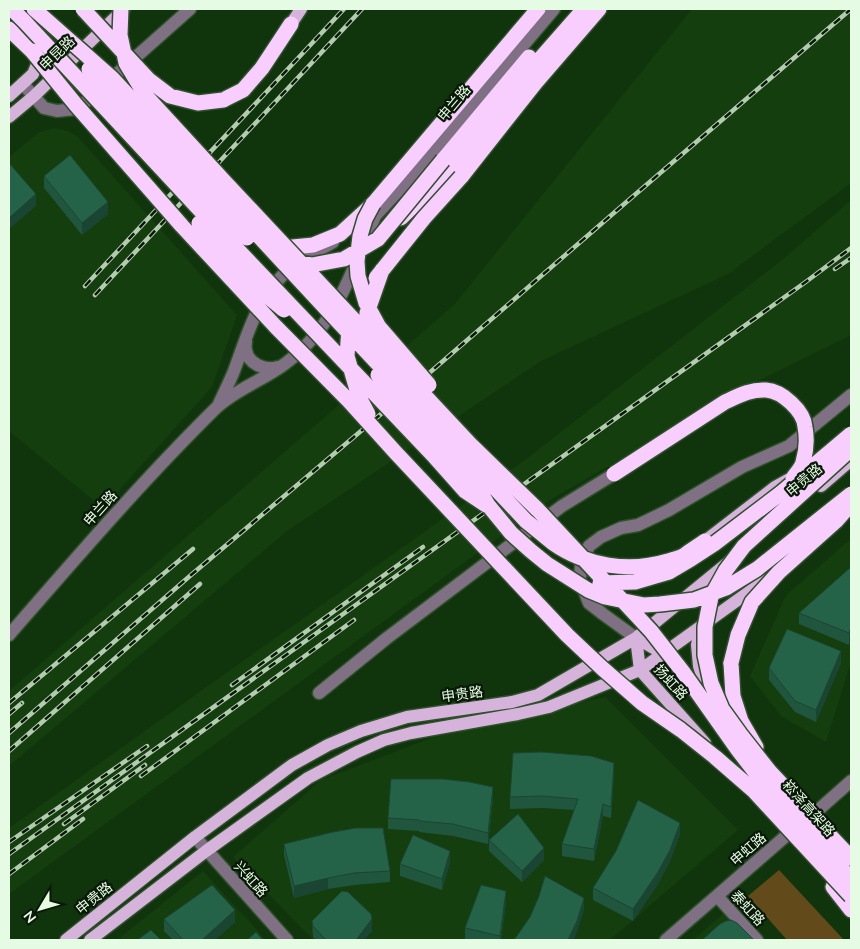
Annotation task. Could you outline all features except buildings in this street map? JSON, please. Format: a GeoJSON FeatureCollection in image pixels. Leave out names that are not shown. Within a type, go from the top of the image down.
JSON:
{"type":"FeatureCollection","features":[{"type":"Feature","properties":{"kind":"highway"},"geometry":{"type":"LineString","coordinates":[[12,9],[465,491],[488,505]]}},
{"type":"Feature","properties":{"kind":"highway"},"geometry":{"type":"LineString","coordinates":[[82,9],[149,80],[170,96],[198,103],[223,100],[243,90],[262,68],[290,24]]}},
{"type":"Feature","properties":{"kind":"highway"},"geometry":{"type":"LineString","coordinates":[[122,9],[120,35],[126,63],[146,96],[472,446],[538,510],[651,631],[683,672],[738,750],[851,858]]}},
{"type":"Feature","properties":{"kind":"highway"},"geometry":{"type":"LineString","coordinates":[[538,9],[365,219],[360,236],[357,261],[358,276],[366,303],[379,327],[479,439],[538,510]]}},
{"type":"Feature","properties":{"kind":"highway"},"geometry":{"type":"LineString","coordinates":[[378,239],[570,9]]}},
{"type":"Feature","properties":{"kind":"highway"},"geometry":{"type":"LineString","coordinates":[[36,10],[209,200],[254,245],[282,261],[312,265],[344,259],[378,239],[414,207],[452,168],[526,75],[584,9]]}},
{"type":"Feature","properties":{"kind":"highway"},"geometry":{"type":"LineString","coordinates":[[396,454],[375,427],[358,397],[347,356],[350,320],[360,297],[536,82],[599,9]]}},
{"type":"Feature","properties":{"kind":"highway"},"geometry":{"type":"LineString","coordinates":[[36,10],[112,78],[336,320],[526,521],[554,543],[576,555],[599,564],[620,567],[661,563],[685,555],[705,541]]}},
{"type":"Feature","properties":{"kind":"highway"},"geometry":{"type":"LineString","coordinates":[[9,29],[86,96],[255,286],[338,356]]}},
{"type":"Feature","properties":{"kind":"highway"},"geometry":{"type":"LineString","coordinates":[[32,51],[76,106],[182,226],[276,327],[349,401],[396,454]]}},
{"type":"Feature","properties":{"kind":"highway"},"geometry":{"type":"LineString","coordinates":[[424,218],[452,168]]}},
{"type":"Feature","properties":{"kind":"highway"},"geometry":{"type":"LineString","coordinates":[[198,208],[233,233],[282,248],[313,246],[340,234],[374,210]]}},
{"type":"Feature","properties":{"kind":"highway"},"geometry":{"type":"LineString","coordinates":[[382,270],[367,313],[366,334],[369,356],[378,376],[394,398],[421,424],[475,483],[488,505],[512,532],[531,551],[548,564],[588,590],[605,597],[644,605],[694,600],[726,588],[757,569],[851,494]]}},
{"type":"Feature","properties":{"kind":"highway"},"geometry":{"type":"LineString","coordinates":[[614,474],[725,402],[744,393],[766,390],[782,395],[796,408],[806,425],[803,464],[781,493]]}},
{"type":"Feature","properties":{"kind":"highway"},"geometry":{"type":"LineString","coordinates":[[567,577],[588,583],[619,583],[635,582],[669,572],[714,544],[781,493],[851,434]]}},
{"type":"Feature","properties":{"kind":"highway"},"geometry":{"type":"LineString","coordinates":[[766,776],[722,709],[711,683],[705,655],[705,627],[711,597],[726,570],[744,546],[851,451]]}},
{"type":"Feature","properties":{"kind":"highway","name":"崧泽高架路"},"geometry":{"type":"LineString","coordinates":[[396,454],[567,635],[642,703],[681,730],[752,790],[813,859],[851,896]]}},
{"type":"Feature","properties":{"kind":"highway"},"geometry":{"type":"LineString","coordinates":[[766,776],[741,721],[733,696],[731,663],[738,634],[752,602],[779,572],[836,521],[851,504]]}},
{"type":"Feature","properties":{"kind":"highway","name":"崧泽高架路"},"geometry":{"type":"LineString","coordinates":[[766,776],[851,879]]}},
{"type":"Feature","properties":{"kind":"highway"},"geometry":{"type":"LineString","coordinates":[[832,887],[851,909]]}},
{"type":"Feature","properties":{"kind":"main road"},"geometry":{"type":"LineString","coordinates":[[9,96],[33,74],[38,62],[36,40],[21,17],[12,9]]}},
{"type":"Feature","properties":{"kind":"main road","name":"申昆路"},"geometry":{"type":"LineString","coordinates":[[9,117],[34,96],[122,9]]}},
{"type":"Feature","properties":{"kind":"main road"},"geometry":{"type":"LineString","coordinates":[[290,24],[301,9]]}},
{"type":"Feature","properties":{"kind":"main road"},"geometry":{"type":"LineString","coordinates":[[830,461],[851,444]]}},
{"type":"Feature","properties":{"kind":"main road"},"geometry":{"type":"LineString","coordinates":[[705,541],[775,488],[807,469],[851,451]]}},
{"type":"Feature","properties":{"kind":"main road","name":"申贵路"},"geometry":{"type":"LineString","coordinates":[[66,940],[195,837],[292,765],[328,745],[362,731],[407,717],[512,702],[538,695],[636,638],[851,460]]}},
{"type":"Feature","properties":{"kind":"main road","name":"申贵路"},"geometry":{"type":"LineString","coordinates":[[753,588],[851,489]]}},
{"type":"Feature","properties":{"kind":"main road","name":"申贵路"},"geometry":{"type":"LineString","coordinates":[[90,940],[206,851],[308,778],[384,740],[411,732],[549,707],[640,670],[770,577],[851,513]]}},
{"type":"Feature","properties":{"kind":"main road"},"geometry":{"type":"LineString","coordinates":[[700,628],[697,645],[699,666],[714,713]]}},
{"type":"Feature","properties":{"kind":"main road","name":"扬虹路"},"geometry":{"type":"LineString","coordinates":[[636,638],[664,654],[806,820],[851,868]]}},
{"type":"Feature","properties":{"kind":"main road","name":"扬虹路"},"geometry":{"type":"LineString","coordinates":[[636,638],[640,670],[787,834],[813,859],[851,915]]}},
{"type":"Feature","properties":{"kind":"main road"},"geometry":{"type":"LineString","coordinates":[[813,859],[831,846]]}},
{"type":"Feature","properties":{"kind":"street"},"geometry":{"type":"LineString","coordinates":[[23,84],[44,108],[58,111],[75,109],[92,98],[190,9]]}},
{"type":"Feature","properties":{"kind":"street","name":"申兰路"},"geometry":{"type":"LineString","coordinates":[[218,406],[233,374],[250,327],[268,293],[282,276],[374,210],[414,174],[554,9]]}},
{"type":"Feature","properties":{"kind":"street","name":"申兰路"},"geometry":{"type":"LineString","coordinates":[[9,635],[120,508],[218,406],[285,364],[304,348],[326,322],[348,284],[374,210]]}},
{"type":"Feature","properties":{"kind":"street"},"geometry":{"type":"LineString","coordinates":[[307,258],[321,256],[336,261],[344,272],[348,284]]}},
{"type":"Feature","properties":{"kind":"street"},"geometry":{"type":"LineString","coordinates":[[246,339],[246,350],[251,361],[262,368],[273,368],[285,364]]}},
{"type":"Feature","properties":{"kind":"street"},"geometry":{"type":"LineString","coordinates":[[636,638],[589,603],[580,580],[581,562],[589,546],[601,537],[620,528],[638,525],[669,510],[742,467],[788,446],[851,395]]}},
{"type":"Feature","properties":{"kind":"street"},"geometry":{"type":"LineString","coordinates":[[319,692],[387,638],[562,506],[614,474]]}},
{"type":"Feature","properties":{"kind":"street","name":"申虹路"},"geometry":{"type":"LineString","coordinates":[[666,940],[787,834],[851,782]]}},
{"type":"Feature","properties":{"kind":"street","name":"兴虹路"},"geometry":{"type":"LineString","coordinates":[[195,837],[286,940]]}},
{"type":"Feature","properties":{"kind":"street","name":"泰虹路"},"geometry":{"type":"LineString","coordinates":[[716,896],[757,940]]}},
{"type":"Feature","properties":{"kind":"shaded area"},"geometry":{"type":"Polygon","coordinates":[[[692,9],[851,9],[851,183],[728,274],[541,361],[287,531],[9,766],[9,691],[454,305],[692,9]]]}},
{"type":"Feature","properties":{"kind":"shaded area"},"geometry":{"type":"Polygon","coordinates":[[[53,128],[68,131],[78,137],[237,315],[212,387],[103,508],[9,431],[9,157],[38,133],[53,128]]]}},
{"type":"Feature","properties":{"kind":"shaded area"},"geometry":{"type":"Polygon","coordinates":[[[851,200],[851,335],[754,383],[553,498],[9,894],[9,828],[525,460],[782,260],[851,200]]]}},
{"type":"Feature","properties":{"kind":"shaded area"},"geometry":{"type":"Polygon","coordinates":[[[851,539],[851,662],[826,742],[781,716],[750,676],[786,595],[851,539]]]}},
{"type":"Feature","properties":{"kind":"shaded area"},"geometry":{"type":"Polygon","coordinates":[[[605,697],[738,830],[610,940],[313,940],[233,857],[321,780],[447,732],[605,697]]]}},
{"type":"Feature","properties":{"kind":"shaded area"},"geometry":{"type":"Polygon","coordinates":[[[779,870],[844,940],[787,940],[748,896],[779,870]]]}},
{"type":"Feature","properties":{"kind":"shaded area"},"geometry":{"type":"Polygon","coordinates":[[[203,871],[266,940],[117,940],[203,871]]]}},
{"type":"Feature","properties":{"kind":"shaded area"},"geometry":{"type":"Polygon","coordinates":[[[725,912],[751,940],[693,940],[725,912]]]}},
{"type":"Feature","properties":{"kind":"railway"},"geometry":{"type":"LineString","coordinates":[[85,286],[344,9]]}},
{"type":"Feature","properties":{"kind":"railway"},"geometry":{"type":"LineString","coordinates":[[95,295],[362,9]]}},
{"type":"Feature","properties":{"kind":"railway"},"geometry":{"type":"LineString","coordinates":[[9,733],[851,9]]}},
{"type":"Feature","properties":{"kind":"railway"},"geometry":{"type":"LineString","coordinates":[[9,854],[851,248]]}},
{"type":"Feature","properties":{"kind":"railway"},"geometry":{"type":"LineString","coordinates":[[835,269],[851,258]]}},
{"type":"Feature","properties":{"kind":"railway"},"geometry":{"type":"LineString","coordinates":[[232,685],[423,547]]}},
{"type":"Feature","properties":{"kind":"railway"},"geometry":{"type":"LineString","coordinates":[[9,703],[193,549]]}},
{"type":"Feature","properties":{"kind":"railway"},"geometry":{"type":"LineString","coordinates":[[9,751],[200,584]]}},
{"type":"Feature","properties":{"kind":"railway"},"geometry":{"type":"LineString","coordinates":[[141,776],[354,620]]}},
{"type":"Feature","properties":{"kind":"railway"},"geometry":{"type":"LineString","coordinates":[[9,714],[22,703]]}},
{"type":"Feature","properties":{"kind":"railway"},"geometry":{"type":"LineString","coordinates":[[9,842],[147,746]]}},
{"type":"Feature","properties":{"kind":"railway"},"geometry":{"type":"LineString","coordinates":[[64,824],[145,765]]}},
{"type":"Feature","properties":{"kind":"railway"},"geometry":{"type":"LineString","coordinates":[[9,874],[83,819]]}}]}
